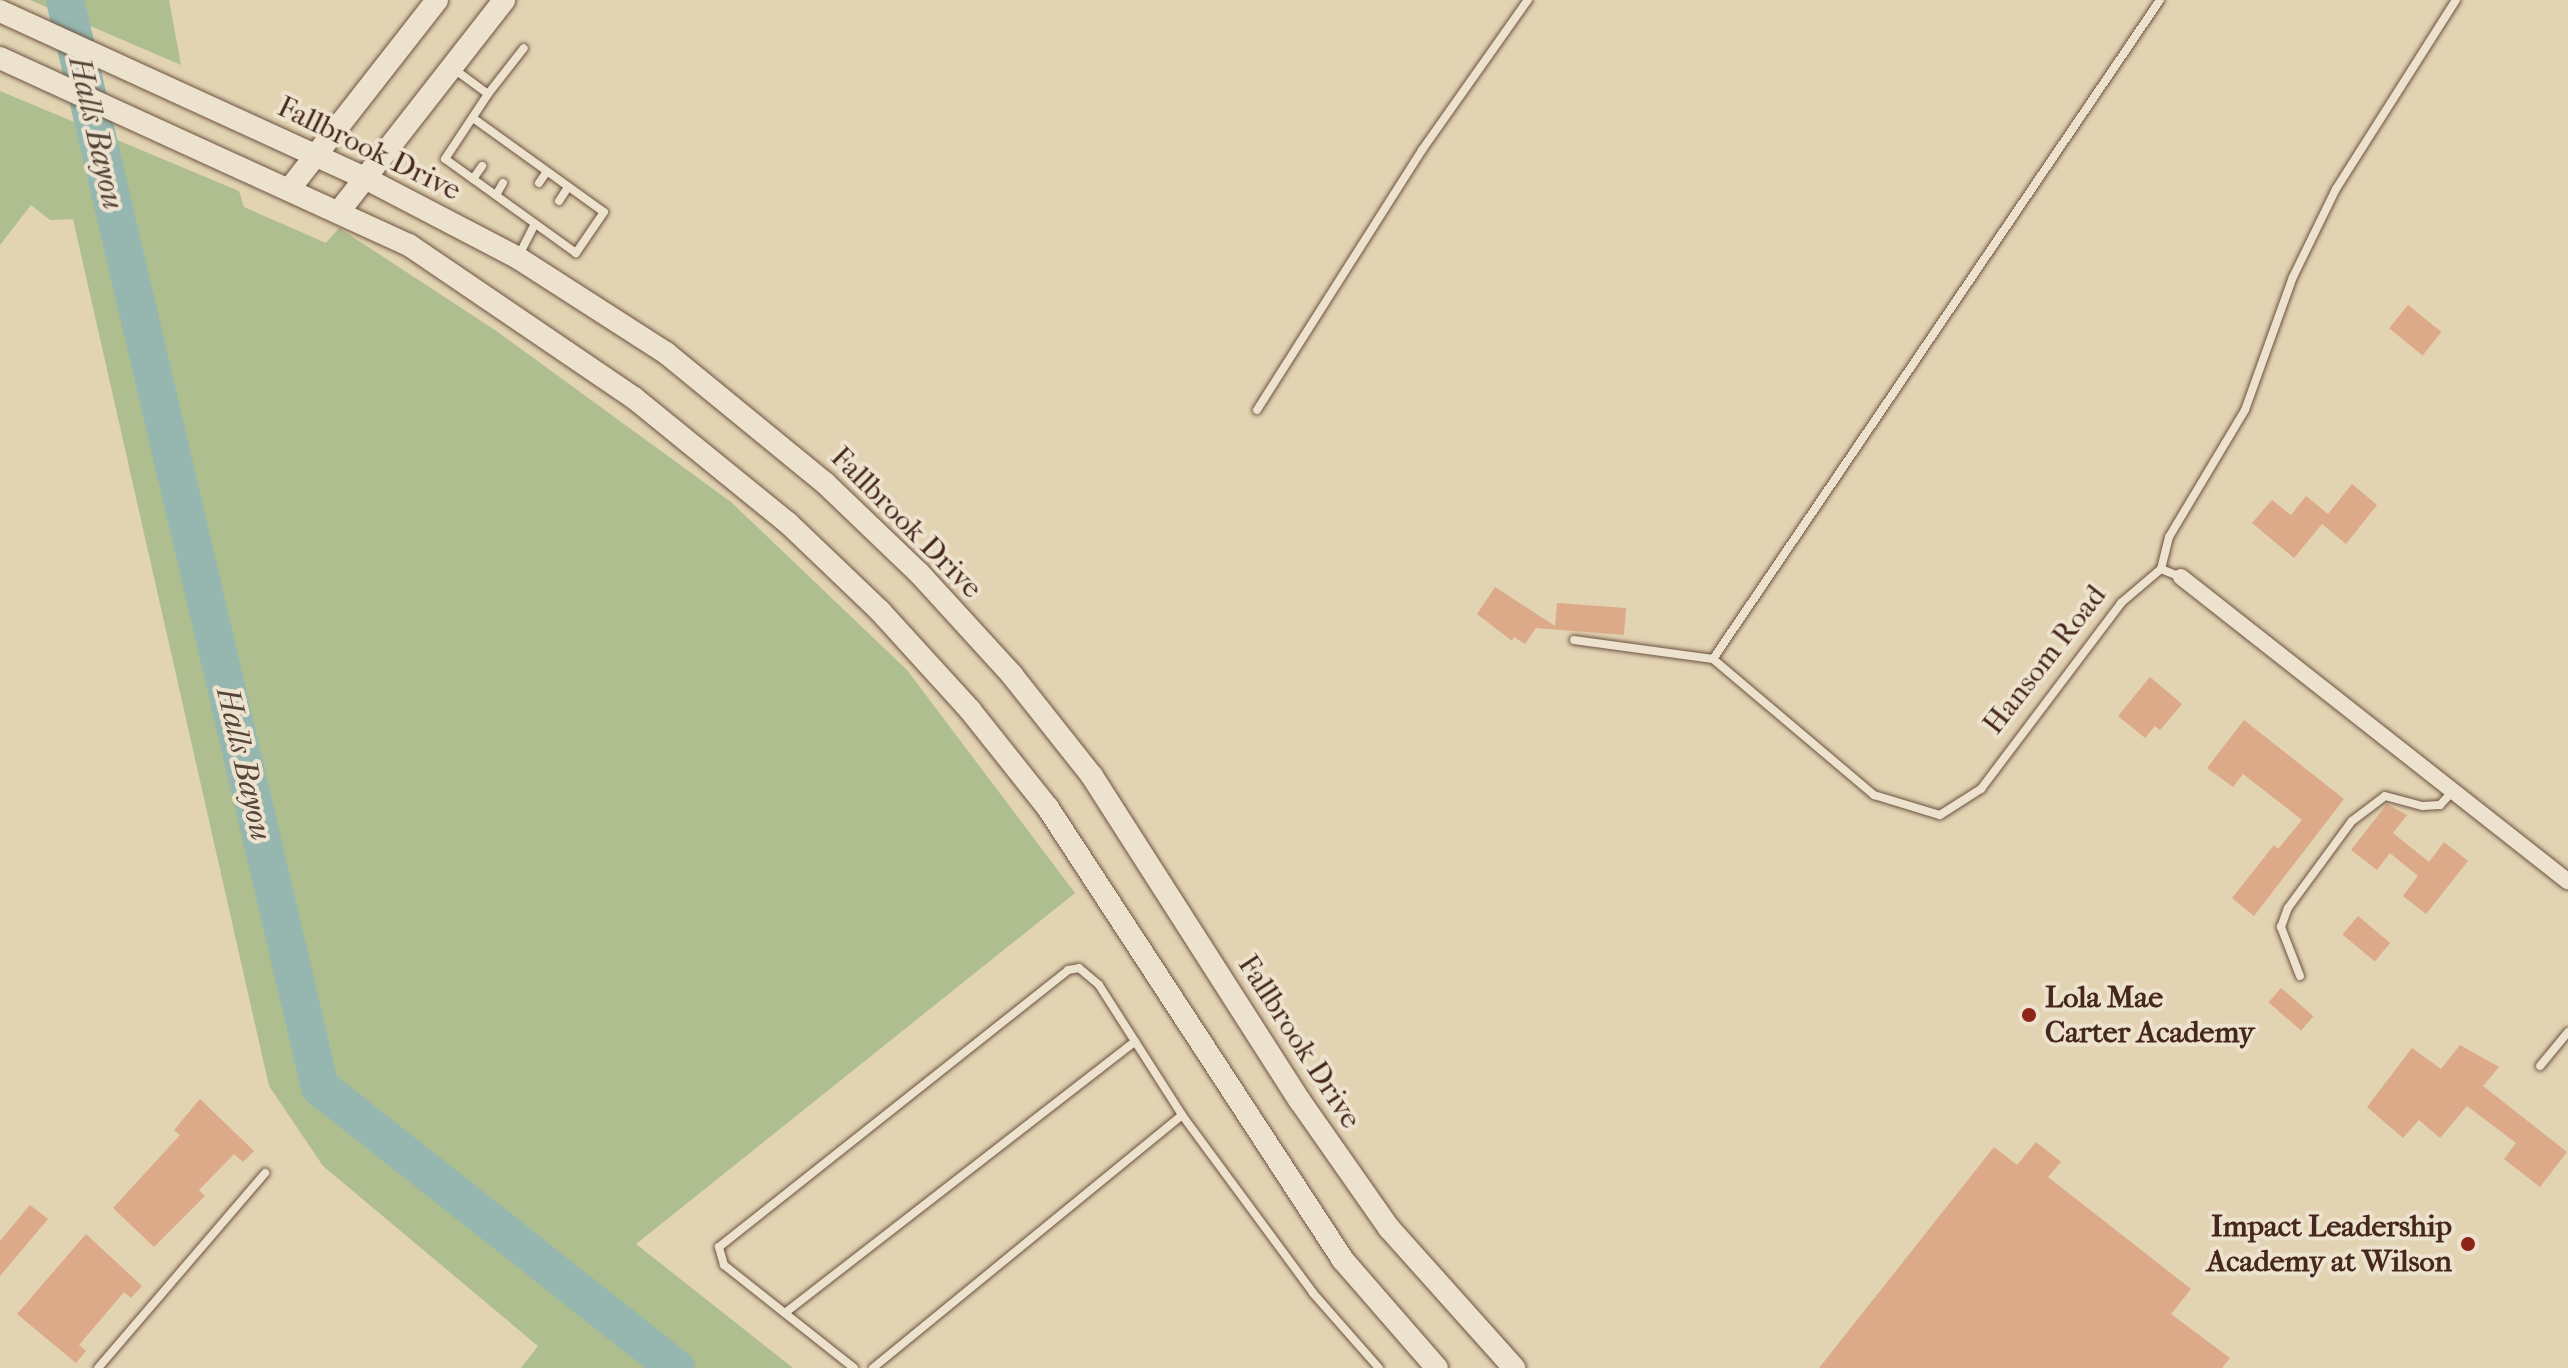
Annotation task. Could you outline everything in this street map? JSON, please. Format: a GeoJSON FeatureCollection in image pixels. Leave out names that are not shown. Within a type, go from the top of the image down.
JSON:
{"type":"FeatureCollection","features":[{"type":"Feature","properties":{"kind":"main road"},"geometry":{"type":"LineString","coordinates":[[291,187],[437,0]]}},
{"type":"Feature","properties":{"kind":"main road"},"geometry":{"type":"LineString","coordinates":[[341,209],[454,69],[504,0]]}},
{"type":"Feature","properties":{"kind":"main road","name":"Fallbrook Drive"},"geometry":{"type":"LineString","coordinates":[[3,13],[367,179],[518,258],[654,345],[744,412],[919,573],[1012,675],[1092,776],[1300,1101],[1389,1228],[1514,1368]]}},
{"type":"Feature","properties":{"kind":"main road"},"geometry":{"type":"LineString","coordinates":[[0,58],[341,209],[475,285],[721,464],[880,611],[970,710],[1048,808],[1343,1260],[1437,1368]]}},
{"type":"Feature","properties":{"kind":"street"},"geometry":{"type":"LineString","coordinates":[[2181,577],[2568,881]]}},
{"type":"Feature","properties":{"kind":"lane"},"geometry":{"type":"LineString","coordinates":[[1257,410],[1422,150],[1528,0]]}},
{"type":"Feature","properties":{"kind":"lane"},"geometry":{"type":"LineString","coordinates":[[1574,640],[1713,659],[2160,0]]}},
{"type":"Feature","properties":{"kind":"lane"},"geometry":{"type":"LineString","coordinates":[[2181,577],[2161,569],[2169,537],[2245,410],[2293,277],[2336,189],[2456,0]]}},
{"type":"Feature","properties":{"kind":"lane"},"geometry":{"type":"LineString","coordinates":[[473,118],[498,142],[523,154],[604,212],[576,253],[541,224],[445,159],[488,94],[524,48]]}},
{"type":"Feature","properties":{"kind":"lane"},"geometry":{"type":"LineString","coordinates":[[454,69],[488,94]]}},
{"type":"Feature","properties":{"kind":"lane"},"geometry":{"type":"LineString","coordinates":[[516,164],[523,154]]}},
{"type":"Feature","properties":{"kind":"lane"},"geometry":{"type":"LineString","coordinates":[[473,179],[482,166]]}},
{"type":"Feature","properties":{"kind":"lane"},"geometry":{"type":"LineString","coordinates":[[539,183],[547,171]]}},
{"type":"Feature","properties":{"kind":"lane"},"geometry":{"type":"LineString","coordinates":[[496,195],[503,183]]}},
{"type":"Feature","properties":{"kind":"lane"},"geometry":{"type":"LineString","coordinates":[[559,201],[568,187]]}},
{"type":"Feature","properties":{"kind":"lane"},"geometry":{"type":"LineString","coordinates":[[518,211],[524,202]]}},
{"type":"Feature","properties":{"kind":"lane"},"geometry":{"type":"LineString","coordinates":[[518,258],[541,224]]}},
{"type":"Feature","properties":{"kind":"lane","name":"Hansom Road"},"geometry":{"type":"LineString","coordinates":[[1713,659],[1874,795],[1940,815],[1981,789],[2121,603],[2161,569]]}},
{"type":"Feature","properties":{"kind":"lane"},"geometry":{"type":"LineString","coordinates":[[2300,976],[2281,927],[2288,908],[2352,821],[2385,796],[2423,806],[2440,805],[2453,791]]}},
{"type":"Feature","properties":{"kind":"lane"},"geometry":{"type":"LineString","coordinates":[[854,1368],[724,1265],[719,1247],[725,1239],[1068,970],[1089,971],[1182,1115],[1313,1293],[1379,1368]]}},
{"type":"Feature","properties":{"kind":"lane"},"geometry":{"type":"LineString","coordinates":[[2540,1066],[2568,1032]]}},
{"type":"Feature","properties":{"kind":"lane"},"geometry":{"type":"LineString","coordinates":[[785,1313],[1135,1042]]}},
{"type":"Feature","properties":{"kind":"lane"},"geometry":{"type":"LineString","coordinates":[[873,1368],[1182,1115]]}},
{"type":"Feature","properties":{"kind":"lane"},"geometry":{"type":"LineString","coordinates":[[98,1368],[265,1173]]}},
{"type":"Feature","properties":{"kind":"green space"},"geometry":{"type":"Polygon","coordinates":[[[30,0],[169,0],[181,65],[30,0]]]}},
{"type":"Feature","properties":{"kind":"green space"},"geometry":{"type":"Polygon","coordinates":[[[0,91],[239,191],[244,207],[326,243],[339,228],[495,330],[731,502],[907,670],[1075,893],[636,1244],[793,1368],[521,1368],[538,1346],[323,1166],[269,1086],[73,219],[50,220],[31,205],[0,245],[0,91]]]}},
{"type":"Feature","properties":{"kind":"building"},"geometry":{"type":"Polygon","coordinates":[[[2408,305],[2441,332],[2423,355],[2389,328],[2408,305]]]}},
{"type":"Feature","properties":{"kind":"building"},"geometry":{"type":"Polygon","coordinates":[[[2352,484],[2377,505],[2346,544],[2322,524],[2294,558],[2252,523],[2272,500],[2291,515],[2306,496],[2328,514],[2352,484]]]}},
{"type":"Feature","properties":{"kind":"building"},"geometry":{"type":"Polygon","coordinates":[[[1495,587],[1555,626],[1557,603],[1626,608],[1624,635],[1536,628],[1525,644],[1514,637],[1512,641],[1477,614],[1495,587]]]}},
{"type":"Feature","properties":{"kind":"building"},"geometry":{"type":"Polygon","coordinates":[[[2150,677],[2182,704],[2160,730],[2155,726],[2145,738],[2118,716],[2150,677]]]}},
{"type":"Feature","properties":{"kind":"building"},"geometry":{"type":"Polygon","coordinates":[[[2244,720],[2344,799],[2254,916],[2232,898],[2274,845],[2278,849],[2302,820],[2243,774],[2233,787],[2207,768],[2244,720]]]}},
{"type":"Feature","properties":{"kind":"building"},"geometry":{"type":"Polygon","coordinates":[[[2387,804],[2407,815],[2393,833],[2429,862],[2444,842],[2468,861],[2426,914],[2403,896],[2418,876],[2390,853],[2377,870],[2351,850],[2387,804]]]}},
{"type":"Feature","properties":{"kind":"building"},"geometry":{"type":"Polygon","coordinates":[[[2358,916],[2390,943],[2375,961],[2343,934],[2358,916]]]}},
{"type":"Feature","properties":{"kind":"building"},"geometry":{"type":"Polygon","coordinates":[[[2281,988],[2313,1016],[2301,1031],[2269,1002],[2281,988]]]}},
{"type":"Feature","properties":{"kind":"building"},"geometry":{"type":"Polygon","coordinates":[[[2460,1045],[2499,1067],[2483,1086],[2567,1152],[2540,1187],[2504,1159],[2516,1143],[2467,1106],[2440,1138],[2419,1120],[2403,1138],[2367,1107],[2412,1048],[2441,1069],[2460,1045]]]}},
{"type":"Feature","properties":{"kind":"building"},"geometry":{"type":"Polygon","coordinates":[[[200,1099],[254,1151],[243,1162],[234,1154],[199,1190],[205,1196],[154,1247],[113,1208],[180,1135],[174,1130],[200,1099]]]}},
{"type":"Feature","properties":{"kind":"building"},"geometry":{"type":"Polygon","coordinates":[[[2036,1142],[2061,1162],[2048,1177],[2191,1289],[2171,1314],[2230,1358],[2222,1368],[1819,1368],[1994,1147],[2017,1165],[2036,1142]]]}},
{"type":"Feature","properties":{"kind":"building"},"geometry":{"type":"Polygon","coordinates":[[[30,1205],[48,1219],[0,1276],[0,1241],[30,1205]]]}},
{"type":"Feature","properties":{"kind":"building"},"geometry":{"type":"Polygon","coordinates":[[[86,1234],[142,1286],[131,1298],[124,1292],[79,1345],[86,1351],[76,1363],[17,1314],[86,1234]]]}},
{"type":"Feature","properties":{"kind":"waterway","name":"Halls Bayou"},"geometry":{"type":"LineString","coordinates":[[65,0],[320,1087],[676,1368]]}},
{"type":"Feature","properties":{"kind":"place","name":"Lola Mae Carter Academy"},"geometry":{"type":"Point","coordinates":[2029,1015]}},
{"type":"Feature","properties":{"kind":"place","name":"Impact Leadership Academy at Wilson"},"geometry":{"type":"Point","coordinates":[2468,1244]}}]}
